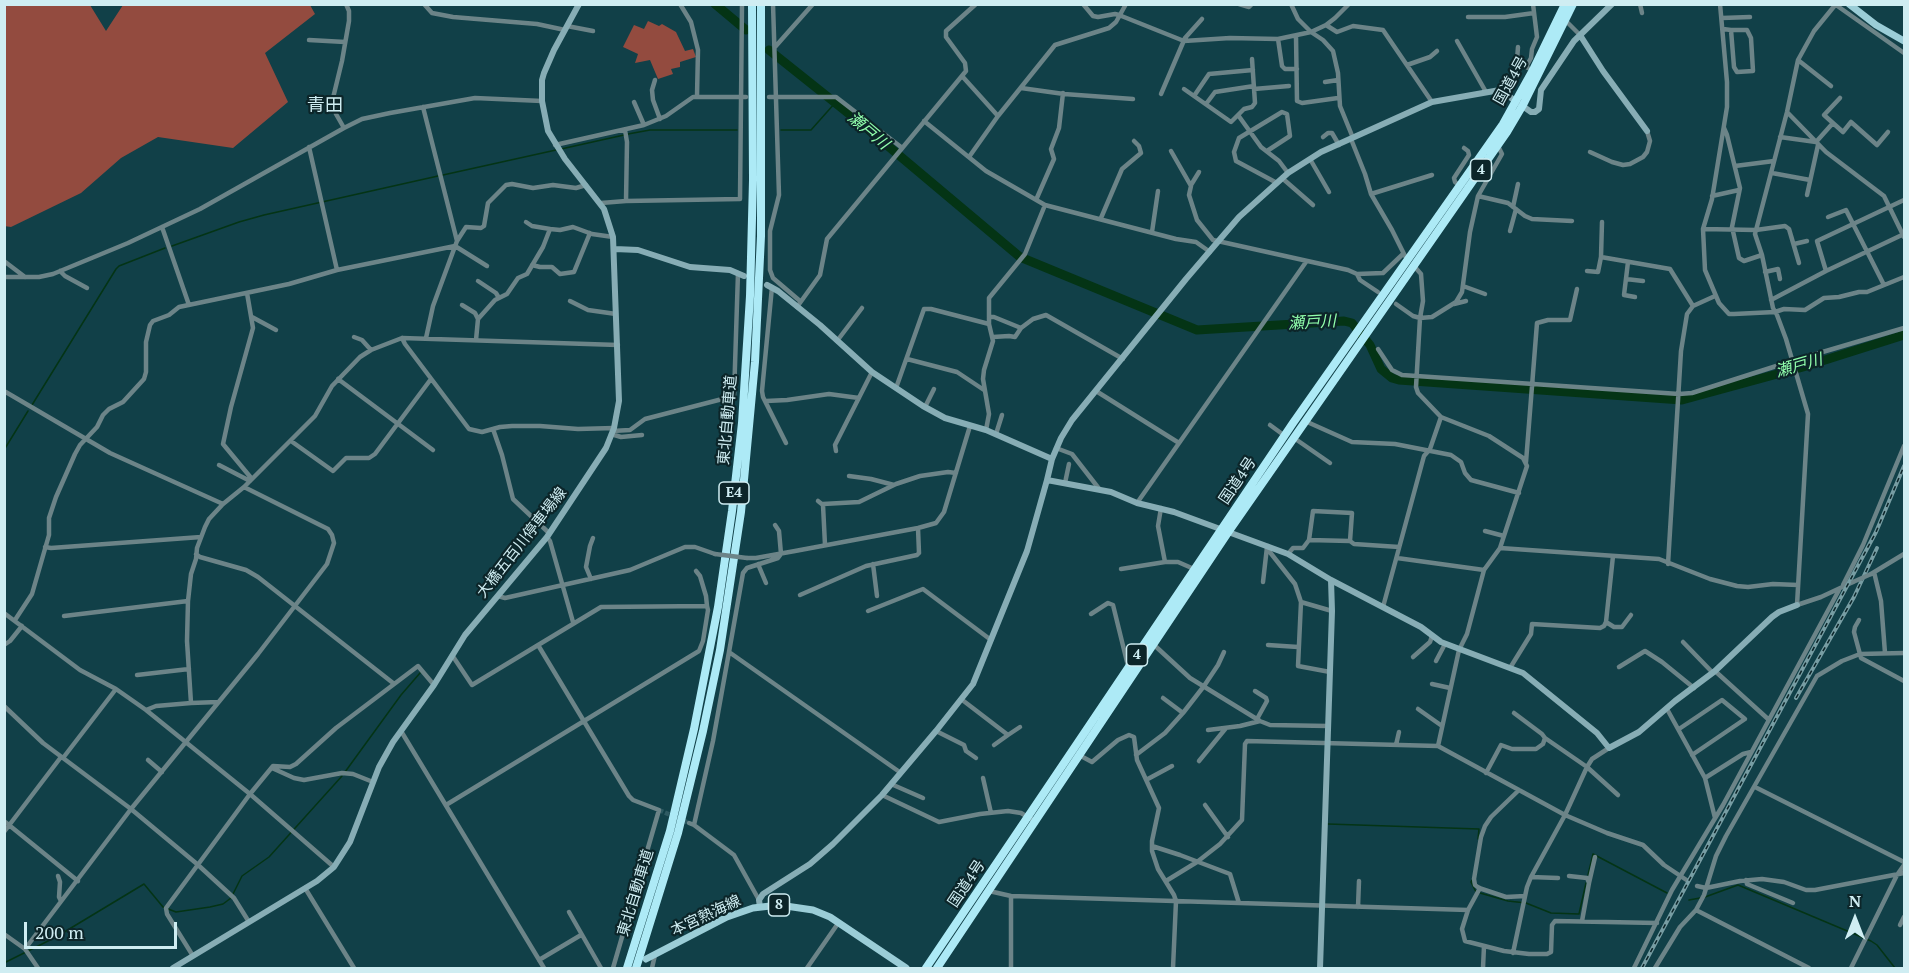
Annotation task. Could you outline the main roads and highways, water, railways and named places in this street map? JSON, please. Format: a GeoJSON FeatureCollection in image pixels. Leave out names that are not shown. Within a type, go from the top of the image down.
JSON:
{"type":"FeatureCollection","features":[{"type":"Feature","properties":{"kind":"highway","name":"東北自動車道"},"geometry":{"type":"LineString","coordinates":[[627,969],[670,831],[687,762],[718,607],[732,511],[742,423],[750,296],[753,180],[752,4]]}},
{"type":"Feature","properties":{"kind":"highway","name":"東北自動車道"},"geometry":{"type":"LineString","coordinates":[[636,969],[678,832],[705,720],[720,650],[741,512],[754,373],[761,236],[761,4]]}},
{"type":"Feature","properties":{"kind":"highway","name":"国道4号"},"geometry":{"type":"LineString","coordinates":[[926,969],[1032,819],[1285,436],[1369,323],[1409,260],[1520,103],[1529,68],[1565,4]]}},
{"type":"Feature","properties":{"kind":"highway","name":"国道4号"},"geometry":{"type":"LineString","coordinates":[[1409,260],[1498,146],[1573,4]]}},
{"type":"Feature","properties":{"kind":"highway","name":"国道4号"},"geometry":{"type":"LineString","coordinates":[[1076,753],[1128,668],[1150,643],[1194,569],[1294,438],[1354,344]]}},
{"type":"Feature","properties":{"kind":"highway","name":"国道4号"},"geometry":{"type":"LineString","coordinates":[[938,969],[1032,819]]}},
{"type":"Feature","properties":{"kind":"main road"},"geometry":{"type":"LineString","coordinates":[[1849,4],[1905,41]]}},
{"type":"Feature","properties":{"kind":"main road","name":"本宮熱海線"},"geometry":{"type":"LineString","coordinates":[[646,959],[759,903],[820,912],[839,922],[906,969]]}},
{"type":"Feature","properties":{"kind":"waterway","name":"瀬戸川"},"geometry":{"type":"LineString","coordinates":[[715,4],[746,30]]}},
{"type":"Feature","properties":{"kind":"waterway","name":"瀬戸川"},"geometry":{"type":"LineString","coordinates":[[769,50],[863,125],[1020,257],[1197,330],[1344,321],[1352,323],[1370,345],[1381,369],[1392,378],[1399,380],[1682,400],[1803,367],[1904,335]]}},
{"type":"Feature","properties":{"kind":"waterway"},"geometry":{"type":"LineString","coordinates":[[781,130],[811,130],[835,103]]}},
{"type":"Feature","properties":{"kind":"waterway"},"geometry":{"type":"LineString","coordinates":[[628,134],[650,130],[737,130]]}},
{"type":"Feature","properties":{"kind":"waterway"},"geometry":{"type":"LineString","coordinates":[[561,149],[624,135]]}},
{"type":"Feature","properties":{"kind":"waterway"},"geometry":{"type":"LineString","coordinates":[[443,175],[556,150]]}},
{"type":"Feature","properties":{"kind":"waterway"},"geometry":{"type":"LineString","coordinates":[[172,246],[264,215],[438,176]]}},
{"type":"Feature","properties":{"kind":"waterway"},"geometry":{"type":"LineString","coordinates":[[32,405],[116,269],[165,248]]}},
{"type":"Feature","properties":{"kind":"waterway"},"geometry":{"type":"LineString","coordinates":[[4,450],[28,411]]}},
{"type":"Feature","properties":{"kind":"waterway"},"geometry":{"type":"LineString","coordinates":[[345,772],[401,695],[420,673]]}},
{"type":"Feature","properties":{"kind":"waterway"},"geometry":{"type":"LineString","coordinates":[[233,894],[242,876],[269,857],[342,776]]}},
{"type":"Feature","properties":{"kind":"waterway"},"geometry":{"type":"LineString","coordinates":[[1328,824],[1479,829],[1478,839]]}},
{"type":"Feature","properties":{"kind":"waterway"},"geometry":{"type":"LineString","coordinates":[[1588,875],[1593,854],[1667,893]]}},
{"type":"Feature","properties":{"kind":"waterway"},"geometry":{"type":"LineString","coordinates":[[1472,880],[1476,892]]}},
{"type":"Feature","properties":{"kind":"waterway"},"geometry":{"type":"LineString","coordinates":[[1480,893],[1508,901],[1526,903],[1551,913],[1579,914],[1586,883]]}},
{"type":"Feature","properties":{"kind":"waterway"},"geometry":{"type":"LineString","coordinates":[[4,963],[56,937],[144,884],[163,907],[176,912],[223,904],[231,898]]}},
{"type":"Feature","properties":{"kind":"waterway"},"geometry":{"type":"LineString","coordinates":[[1705,897],[1738,885],[1871,941],[1877,945],[1895,968]]}},
{"type":"Feature","properties":{"kind":"waterway"},"geometry":{"type":"LineString","coordinates":[[1689,900],[1700,898]]}},
{"type":"Feature","properties":{"kind":"tunnel"},"geometry":{"type":"LineString","coordinates":[[659,810],[689,823]]}},
{"type":"Feature","properties":{"kind":"railway"},"geometry":{"type":"LineString","coordinates":[[1642,968],[1876,532],[1904,466]]}},
{"type":"Feature","properties":{"kind":"railway"},"geometry":{"type":"LineString","coordinates":[[1796,698],[1854,597],[1877,548]]}},
{"type":"Feature","properties":{"kind":"district","name":"青田"},"geometry":{"type":"Point","coordinates":[325,106]}}]}
